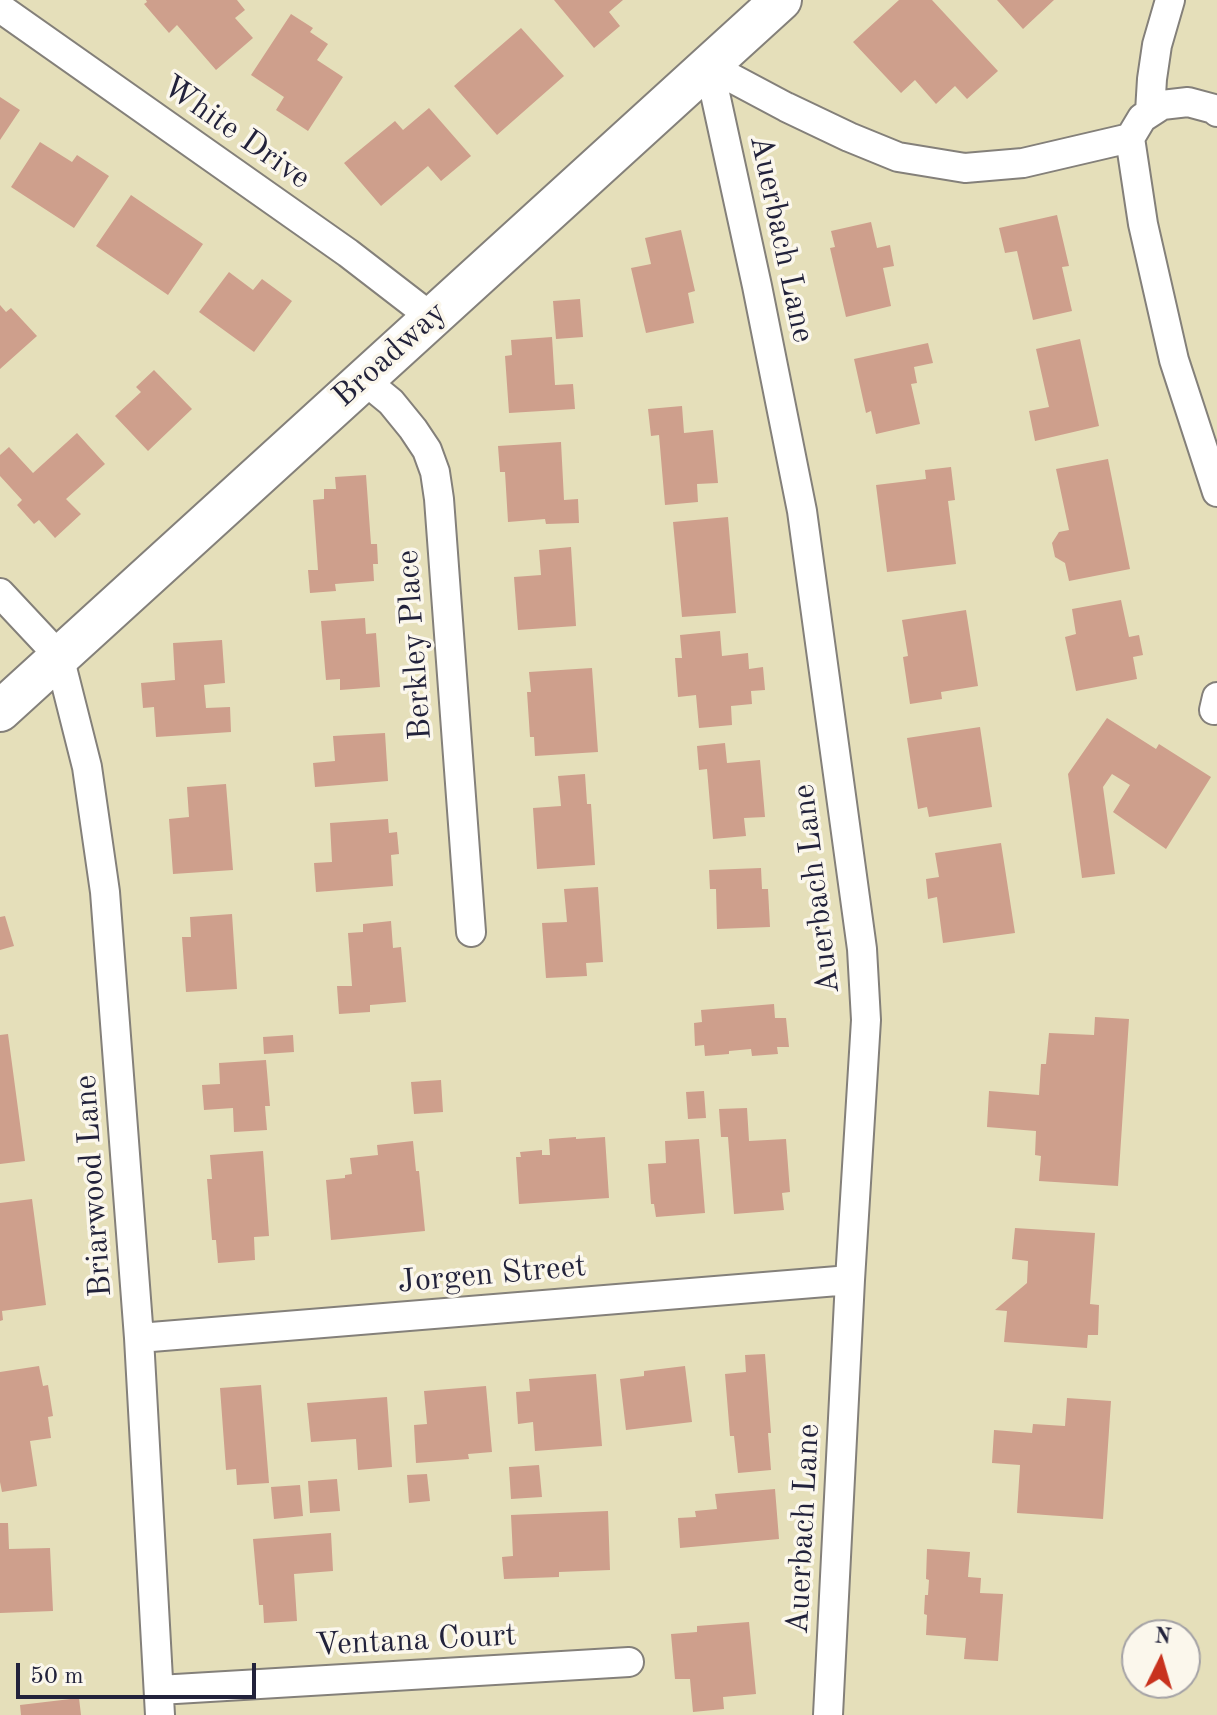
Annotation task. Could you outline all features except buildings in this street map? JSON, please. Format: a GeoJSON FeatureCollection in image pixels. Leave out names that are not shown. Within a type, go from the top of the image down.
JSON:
{"type":"FeatureCollection","features":[{"type":"Feature","properties":{"kind":"main road","name":"Broadway"},"geometry":{"type":"LineString","coordinates":[[0,711],[781,0]]}},
{"type":"Feature","properties":{"kind":"street"},"geometry":{"type":"LineString","coordinates":[[1150,112],[1157,45],[1170,0]]}},
{"type":"Feature","properties":{"kind":"street","name":"White Drive"},"geometry":{"type":"LineString","coordinates":[[0,8],[335,244],[431,317]]}},
{"type":"Feature","properties":{"kind":"street"},"geometry":{"type":"LineString","coordinates":[[709,66],[849,137],[898,157],[925,162],[965,168],[1023,163],[1130,138]]}},
{"type":"Feature","properties":{"kind":"street","name":"Auerbach Lane"},"geometry":{"type":"LineString","coordinates":[[709,66],[802,511],[862,949],[866,1020],[828,1715]]}},
{"type":"Feature","properties":{"kind":"street"},"geometry":{"type":"LineString","coordinates":[[1217,112],[1188,102],[1162,105],[1142,118],[1130,138],[1143,224],[1174,360],[1217,492]]}},
{"type":"Feature","properties":{"kind":"street","name":"Berkley Place"},"geometry":{"type":"LineString","coordinates":[[363,379],[391,402],[413,429],[427,450],[435,472],[471,932]]}},
{"type":"Feature","properties":{"kind":"street"},"geometry":{"type":"LineString","coordinates":[[0,593],[59,656]]}},
{"type":"Feature","properties":{"kind":"street","name":"Briarwood Lane"},"geometry":{"type":"LineString","coordinates":[[59,656],[87,767],[105,892],[139,1338],[160,1702]]}},
{"type":"Feature","properties":{"kind":"street","name":"Jorgen Street"},"geometry":{"type":"LineString","coordinates":[[139,1338],[850,1280]]}},
{"type":"Feature","properties":{"kind":"street","name":"Ventana Court"},"geometry":{"type":"LineString","coordinates":[[160,1702],[629,1662]]}}]}
